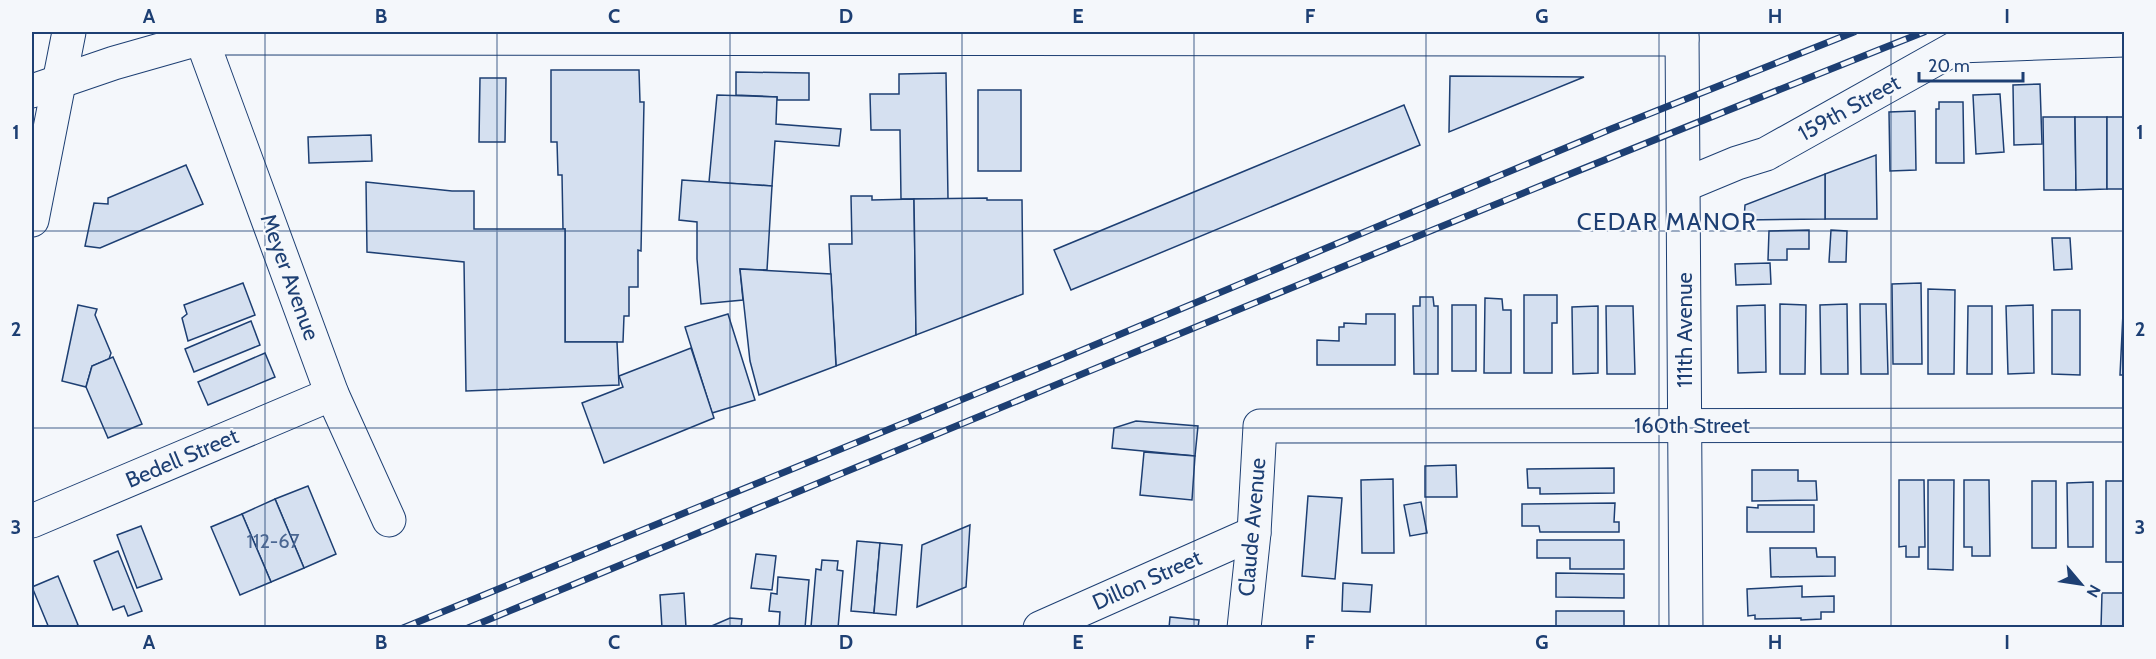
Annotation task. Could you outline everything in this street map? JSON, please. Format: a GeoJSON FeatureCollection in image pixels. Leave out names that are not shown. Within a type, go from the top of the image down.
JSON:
{"type":"FeatureCollection","features":[{"type":"Feature","properties":{"kind":"street"},"geometry":{"type":"LineString","coordinates":[[32,220],[45,86],[69,32]]}},
{"type":"Feature","properties":{"kind":"street"},"geometry":{"type":"LineString","coordinates":[[45,86],[201,34],[1682,35]]}},
{"type":"Feature","properties":{"kind":"street","name":"Meyer Avenue"},"geometry":{"type":"LineString","coordinates":[[201,34],[332,394],[389,520]]}},
{"type":"Feature","properties":{"kind":"street","name":"111th Avenue"},"geometry":{"type":"LineString","coordinates":[[1682,35],[1686,627]]}},
{"type":"Feature","properties":{"kind":"street","name":"159th Street"},"geometry":{"type":"LineString","coordinates":[[1684,185],[1737,163],[1766,154],[1959,46],[2124,40]]}},
{"type":"Feature","properties":{"kind":"street","name":"Bedell Street"},"geometry":{"type":"LineString","coordinates":[[32,521],[332,394]]}},
{"type":"Feature","properties":{"kind":"street","name":"160th Street"},"geometry":{"type":"LineString","coordinates":[[1260,426],[2124,425]]}},
{"type":"Feature","properties":{"kind":"street","name":"Claude Avenue"},"geometry":{"type":"LineString","coordinates":[[1244,627],[1254,533],[1260,426]]}},
{"type":"Feature","properties":{"kind":"street","name":"Dillon Street"},"geometry":{"type":"LineString","coordinates":[[1040,627],[1254,533]]}},
{"type":"Feature","properties":{"kind":"building"},"geometry":{"type":"Polygon","coordinates":[[[551,70],[639,70],[640,102],[644,102],[641,251],[638,250],[638,287],[629,287],[629,316],[624,316],[623,342],[565,342],[565,229],[563,229],[562,175],[558,175],[557,142],[551,142],[551,70]]]}},
{"type":"Feature","properties":{"kind":"building"},"geometry":{"type":"Polygon","coordinates":[[[736,72],[809,73],[809,100],[777,100],[777,97],[736,95],[736,72]]]}},
{"type":"Feature","properties":{"kind":"building"},"geometry":{"type":"Polygon","coordinates":[[[946,73],[948,199],[901,199],[900,130],[871,130],[870,94],[899,94],[899,74],[946,73]]]}},
{"type":"Feature","properties":{"kind":"building"},"geometry":{"type":"Polygon","coordinates":[[[1450,76],[1584,77],[1449,132],[1450,76]]]}},
{"type":"Feature","properties":{"kind":"building"},"geometry":{"type":"Polygon","coordinates":[[[480,78],[506,78],[505,142],[479,142],[480,78]]]}},
{"type":"Feature","properties":{"kind":"building"},"geometry":{"type":"Polygon","coordinates":[[[2040,84],[2042,144],[2014,145],[2013,85],[2040,84]]]}},
{"type":"Feature","properties":{"kind":"building"},"geometry":{"type":"Polygon","coordinates":[[[978,90],[1021,90],[1021,171],[978,171],[978,90]]]}},
{"type":"Feature","properties":{"kind":"building"},"geometry":{"type":"Polygon","coordinates":[[[2000,94],[2004,152],[1976,154],[1973,95],[2000,94]]]}},
{"type":"Feature","properties":{"kind":"building"},"geometry":{"type":"Polygon","coordinates":[[[717,95],[777,97],[776,124],[841,129],[839,146],[775,141],[772,186],[709,182],[717,95]]]}},
{"type":"Feature","properties":{"kind":"building"},"geometry":{"type":"Polygon","coordinates":[[[1939,102],[1963,102],[1964,163],[1936,163],[1936,109],[1939,109],[1939,102]]]}},
{"type":"Feature","properties":{"kind":"building"},"geometry":{"type":"Polygon","coordinates":[[[1404,105],[1420,145],[1071,290],[1054,250],[1404,105]]]}},
{"type":"Feature","properties":{"kind":"building"},"geometry":{"type":"Polygon","coordinates":[[[1915,111],[1916,170],[1890,171],[1889,112],[1915,111]]]}},
{"type":"Feature","properties":{"kind":"building"},"geometry":{"type":"Polygon","coordinates":[[[2043,117],[2075,117],[2076,190],[2044,190],[2043,117]]]}},
{"type":"Feature","properties":{"kind":"building"},"geometry":{"type":"Polygon","coordinates":[[[2075,117],[2107,117],[2107,189],[2076,190],[2075,117]]]}},
{"type":"Feature","properties":{"kind":"building"},"geometry":{"type":"Polygon","coordinates":[[[2107,117],[2124,117],[2124,189],[2107,189],[2107,117]]]}},
{"type":"Feature","properties":{"kind":"building"},"geometry":{"type":"Polygon","coordinates":[[[371,135],[372,161],[309,163],[308,137],[371,135]]]}},
{"type":"Feature","properties":{"kind":"building"},"geometry":{"type":"Polygon","coordinates":[[[1876,155],[1877,219],[1825,219],[1825,174],[1876,155]]]}},
{"type":"Feature","properties":{"kind":"building"},"geometry":{"type":"Polygon","coordinates":[[[186,165],[203,204],[100,248],[85,246],[94,203],[108,204],[108,198],[186,165]]]}},
{"type":"Feature","properties":{"kind":"building"},"geometry":{"type":"Polygon","coordinates":[[[1825,174],[1825,219],[1744,220],[1745,205],[1825,174]]]}},
{"type":"Feature","properties":{"kind":"building"},"geometry":{"type":"Polygon","coordinates":[[[682,180],[772,186],[767,270],[740,269],[743,300],[701,304],[697,259],[697,222],[679,220],[682,180]]]}},
{"type":"Feature","properties":{"kind":"building"},"geometry":{"type":"Polygon","coordinates":[[[366,182],[452,191],[474,191],[474,229],[565,229],[565,342],[617,342],[619,385],[466,391],[464,262],[367,252],[366,182]]]}},
{"type":"Feature","properties":{"kind":"building"},"geometry":{"type":"Polygon","coordinates":[[[851,196],[872,196],[872,200],[914,199],[916,335],[836,366],[829,244],[852,244],[851,196]]]}},
{"type":"Feature","properties":{"kind":"building"},"geometry":{"type":"Polygon","coordinates":[[[987,198],[987,200],[1022,200],[1023,294],[916,335],[914,199],[987,198]]]}},
{"type":"Feature","properties":{"kind":"building"},"geometry":{"type":"Polygon","coordinates":[[[1809,230],[1809,249],[1787,249],[1787,260],[1768,260],[1769,231],[1809,230]]]}},
{"type":"Feature","properties":{"kind":"building"},"geometry":{"type":"Polygon","coordinates":[[[1831,230],[1847,231],[1846,262],[1829,262],[1831,230]]]}},
{"type":"Feature","properties":{"kind":"building"},"geometry":{"type":"Polygon","coordinates":[[[2052,238],[2070,238],[2072,269],[2054,270],[2052,238]]]}},
{"type":"Feature","properties":{"kind":"building"},"geometry":{"type":"Polygon","coordinates":[[[1770,263],[1771,284],[1736,285],[1735,264],[1770,263]]]}},
{"type":"Feature","properties":{"kind":"building"},"geometry":{"type":"Polygon","coordinates":[[[740,269],[831,274],[836,366],[759,395],[750,361],[740,269]]]}},
{"type":"Feature","properties":{"kind":"building"},"geometry":{"type":"Polygon","coordinates":[[[243,283],[255,315],[188,341],[182,318],[187,314],[184,305],[243,283]]]}},
{"type":"Feature","properties":{"kind":"building"},"geometry":{"type":"Polygon","coordinates":[[[1921,283],[1922,364],[1893,364],[1892,284],[1921,283]]]}},
{"type":"Feature","properties":{"kind":"building"},"geometry":{"type":"Polygon","coordinates":[[[1928,289],[1955,290],[1954,374],[1928,374],[1928,289]]]}},
{"type":"Feature","properties":{"kind":"building"},"geometry":{"type":"Polygon","coordinates":[[[1524,295],[1557,295],[1557,323],[1552,323],[1552,373],[1524,373],[1524,295]]]}},
{"type":"Feature","properties":{"kind":"building"},"geometry":{"type":"Polygon","coordinates":[[[1420,297],[1433,297],[1434,306],[1438,306],[1438,374],[1414,374],[1413,306],[1420,306],[1420,297]]]}},
{"type":"Feature","properties":{"kind":"building"},"geometry":{"type":"Polygon","coordinates":[[[1485,298],[1502,299],[1503,310],[1511,310],[1511,373],[1484,373],[1485,298]]]}},
{"type":"Feature","properties":{"kind":"building"},"geometry":{"type":"Polygon","coordinates":[[[1780,304],[1806,305],[1805,374],[1780,374],[1780,304]]]}},
{"type":"Feature","properties":{"kind":"building"},"geometry":{"type":"Polygon","coordinates":[[[1847,304],[1848,374],[1821,374],[1820,305],[1847,304]]]}},
{"type":"Feature","properties":{"kind":"building"},"geometry":{"type":"Polygon","coordinates":[[[1860,304],[1886,304],[1888,374],[1861,374],[1860,304]]]}},
{"type":"Feature","properties":{"kind":"building"},"geometry":{"type":"Polygon","coordinates":[[[78,305],[97,309],[95,315],[111,353],[109,359],[92,366],[86,387],[62,381],[78,305]]]}},
{"type":"Feature","properties":{"kind":"building"},"geometry":{"type":"Polygon","coordinates":[[[1452,305],[1476,305],[1476,371],[1452,371],[1452,305]]]}},
{"type":"Feature","properties":{"kind":"building"},"geometry":{"type":"Polygon","coordinates":[[[1765,305],[1766,372],[1738,373],[1737,306],[1765,305]]]}},
{"type":"Feature","properties":{"kind":"building"},"geometry":{"type":"Polygon","coordinates":[[[2033,305],[2034,373],[2008,374],[2006,306],[2033,305]]]}},
{"type":"Feature","properties":{"kind":"building"},"geometry":{"type":"Polygon","coordinates":[[[1598,306],[1598,373],[1573,374],[1572,307],[1598,306]]]}},
{"type":"Feature","properties":{"kind":"building"},"geometry":{"type":"Polygon","coordinates":[[[1606,306],[1633,306],[1635,374],[1607,374],[1606,306]]]}},
{"type":"Feature","properties":{"kind":"building"},"geometry":{"type":"Polygon","coordinates":[[[1968,306],[1992,306],[1992,374],[1967,374],[1968,306]]]}},
{"type":"Feature","properties":{"kind":"building"},"geometry":{"type":"Polygon","coordinates":[[[2052,310],[2080,310],[2080,375],[2052,374],[2052,310]]]}},
{"type":"Feature","properties":{"kind":"building"},"geometry":{"type":"Polygon","coordinates":[[[2123,313],[2124,375],[2120,375],[2123,313]]]}},
{"type":"Feature","properties":{"kind":"building"},"geometry":{"type":"Polygon","coordinates":[[[728,314],[755,400],[712,413],[685,327],[728,314]]]}},
{"type":"Feature","properties":{"kind":"building"},"geometry":{"type":"Polygon","coordinates":[[[1366,314],[1395,314],[1395,365],[1317,365],[1317,340],[1339,341],[1339,327],[1344,327],[1344,323],[1366,324],[1366,314]]]}},
{"type":"Feature","properties":{"kind":"building"},"geometry":{"type":"Polygon","coordinates":[[[251,321],[260,345],[194,372],[185,349],[251,321]]]}},
{"type":"Feature","properties":{"kind":"building"},"geometry":{"type":"Polygon","coordinates":[[[691,348],[714,418],[604,463],[582,403],[623,387],[619,376],[691,348]]]}},
{"type":"Feature","properties":{"kind":"building"},"geometry":{"type":"Polygon","coordinates":[[[265,353],[275,377],[208,405],[198,382],[265,353]]]}},
{"type":"Feature","properties":{"kind":"building"},"geometry":{"type":"Polygon","coordinates":[[[113,357],[142,424],[108,438],[86,387],[92,366],[113,357]]]}},
{"type":"Feature","properties":{"kind":"building"},"geometry":{"type":"Polygon","coordinates":[[[1136,421],[1198,426],[1195,456],[1112,448],[1114,428],[1136,421]]]}},
{"type":"Feature","properties":{"kind":"building"},"geometry":{"type":"Polygon","coordinates":[[[1144,452],[1195,456],[1192,500],[1140,495],[1144,452]]]}},
{"type":"Feature","properties":{"kind":"building"},"geometry":{"type":"Polygon","coordinates":[[[1456,465],[1457,497],[1425,497],[1425,466],[1456,465]]]}},
{"type":"Feature","properties":{"kind":"building"},"geometry":{"type":"Polygon","coordinates":[[[1614,468],[1614,493],[1540,494],[1540,488],[1528,488],[1527,469],[1614,468]]]}},
{"type":"Feature","properties":{"kind":"building"},"geometry":{"type":"Polygon","coordinates":[[[1752,470],[1798,470],[1798,481],[1816,481],[1817,500],[1752,501],[1752,470]]]}},
{"type":"Feature","properties":{"kind":"building"},"geometry":{"type":"Polygon","coordinates":[[[1393,479],[1394,553],[1362,553],[1361,480],[1393,479]]]}},
{"type":"Feature","properties":{"kind":"building"},"geometry":{"type":"Polygon","coordinates":[[[1899,480],[1924,480],[1925,547],[1919,547],[1919,557],[1906,557],[1906,546],[1899,547],[1899,480]]]}},
{"type":"Feature","properties":{"kind":"building"},"geometry":{"type":"Polygon","coordinates":[[[1928,480],[1954,480],[1953,570],[1928,569],[1928,480]]]}},
{"type":"Feature","properties":{"kind":"building"},"geometry":{"type":"Polygon","coordinates":[[[1964,480],[1989,480],[1990,556],[1972,556],[1972,547],[1964,547],[1964,480]]]}},
{"type":"Feature","properties":{"kind":"building"},"geometry":{"type":"Polygon","coordinates":[[[2032,481],[2056,481],[2056,548],[2032,548],[2032,481]]]}},
{"type":"Feature","properties":{"kind":"building"},"geometry":{"type":"Polygon","coordinates":[[[2106,481],[2124,481],[2124,562],[2106,562],[2106,481]]]}},
{"type":"Feature","properties":{"kind":"building"},"geometry":{"type":"Polygon","coordinates":[[[2093,482],[2093,547],[2068,547],[2067,483],[2093,482]]]}},
{"type":"Feature","properties":{"kind":"building"},"geometry":{"type":"Polygon","coordinates":[[[308,486],[336,554],[304,568],[275,499],[308,486]]]}},
{"type":"Feature","properties":{"kind":"building"},"geometry":{"type":"Polygon","coordinates":[[[1308,496],[1342,498],[1335,579],[1302,576],[1308,496]]]}},
{"type":"Feature","properties":{"kind":"building"},"geometry":{"type":"Polygon","coordinates":[[[275,499],[304,568],[271,582],[242,514],[275,499]]]}},
{"type":"Feature","properties":{"kind":"building"},"geometry":{"type":"Polygon","coordinates":[[[1421,502],[1427,533],[1410,536],[1404,505],[1421,502]]]}},
{"type":"Feature","properties":{"kind":"building"},"geometry":{"type":"Polygon","coordinates":[[[1615,503],[1614,522],[1619,522],[1619,532],[1540,532],[1539,526],[1522,526],[1522,504],[1615,503]]]}},
{"type":"Feature","properties":{"kind":"building"},"geometry":{"type":"Polygon","coordinates":[[[1758,505],[1814,505],[1814,532],[1747,532],[1747,507],[1758,508],[1758,505]]]}},
{"type":"Feature","properties":{"kind":"building"},"geometry":{"type":"Polygon","coordinates":[[[242,514],[271,582],[240,595],[211,527],[242,514]]]}},
{"type":"Feature","properties":{"kind":"building"},"geometry":{"type":"Polygon","coordinates":[[[970,525],[966,587],[917,607],[922,545],[970,525]]]}},
{"type":"Feature","properties":{"kind":"building"},"geometry":{"type":"Polygon","coordinates":[[[141,526],[162,579],[137,588],[117,535],[141,526]]]}},
{"type":"Feature","properties":{"kind":"building"},"geometry":{"type":"Polygon","coordinates":[[[1537,540],[1624,540],[1624,569],[1570,569],[1570,558],[1537,558],[1537,540]]]}},
{"type":"Feature","properties":{"kind":"building"},"geometry":{"type":"Polygon","coordinates":[[[857,541],[880,543],[874,613],[851,611],[857,541]]]}},
{"type":"Feature","properties":{"kind":"building"},"geometry":{"type":"Polygon","coordinates":[[[880,543],[902,545],[896,615],[874,613],[880,543]]]}},
{"type":"Feature","properties":{"kind":"building"},"geometry":{"type":"Polygon","coordinates":[[[1770,548],[1816,548],[1817,557],[1835,557],[1835,576],[1771,577],[1770,548]]]}},
{"type":"Feature","properties":{"kind":"building"},"geometry":{"type":"Polygon","coordinates":[[[118,551],[142,611],[128,616],[124,606],[113,610],[94,561],[118,551]]]}},
{"type":"Feature","properties":{"kind":"building"},"geometry":{"type":"Polygon","coordinates":[[[756,554],[776,556],[772,590],[751,588],[756,554]]]}},
{"type":"Feature","properties":{"kind":"building"},"geometry":{"type":"Polygon","coordinates":[[[822,560],[838,561],[837,570],[843,571],[838,628],[811,627],[816,569],[821,570],[822,560]]]}},
{"type":"Feature","properties":{"kind":"building"},"geometry":{"type":"Polygon","coordinates":[[[1556,573],[1624,574],[1624,598],[1556,597],[1556,573]]]}},
{"type":"Feature","properties":{"kind":"building"},"geometry":{"type":"Polygon","coordinates":[[[58,576],[78,625],[72,628],[49,628],[32,587],[58,576]]]}},
{"type":"Feature","properties":{"kind":"building"},"geometry":{"type":"Polygon","coordinates":[[[778,577],[809,580],[805,628],[779,628],[780,612],[769,611],[771,593],[777,594],[778,577]]]}},
{"type":"Feature","properties":{"kind":"building"},"geometry":{"type":"Polygon","coordinates":[[[1343,583],[1372,585],[1370,612],[1342,611],[1343,583]]]}},
{"type":"Feature","properties":{"kind":"building"},"geometry":{"type":"Polygon","coordinates":[[[1802,586],[1802,597],[1834,596],[1834,612],[1821,612],[1821,619],[1801,620],[1801,618],[1755,619],[1755,615],[1748,616],[1747,589],[1802,586]]]}},
{"type":"Feature","properties":{"kind":"building"},"geometry":{"type":"Polygon","coordinates":[[[684,593],[686,628],[662,628],[660,595],[684,593]]]}},
{"type":"Feature","properties":{"kind":"building"},"geometry":{"type":"Polygon","coordinates":[[[2102,593],[2124,593],[2124,628],[2101,628],[2102,593]]]}},
{"type":"Feature","properties":{"kind":"building"},"geometry":{"type":"Polygon","coordinates":[[[1556,611],[1624,611],[1624,628],[1556,628],[1556,611]]]}},
{"type":"Feature","properties":{"kind":"building"},"geometry":{"type":"Polygon","coordinates":[[[1170,617],[1199,620],[1198,628],[1169,628],[1170,617]]]}},
{"type":"Feature","properties":{"kind":"building"},"geometry":{"type":"Polygon","coordinates":[[[730,618],[742,619],[741,628],[707,628],[730,618]]]}},
{"type":"Feature","properties":{"kind":"railway"},"geometry":{"type":"LineString","coordinates":[[403,628],[1061,359],[1611,129],[1854,32]]}},
{"type":"Feature","properties":{"kind":"railway"},"geometry":{"type":"LineString","coordinates":[[468,628],[1377,253],[1924,32]]}},
{"type":"Feature","properties":{"kind":"district","name":"CEDAR MANOR"},"geometry":{"type":"Point","coordinates":[1667,221]}}]}
